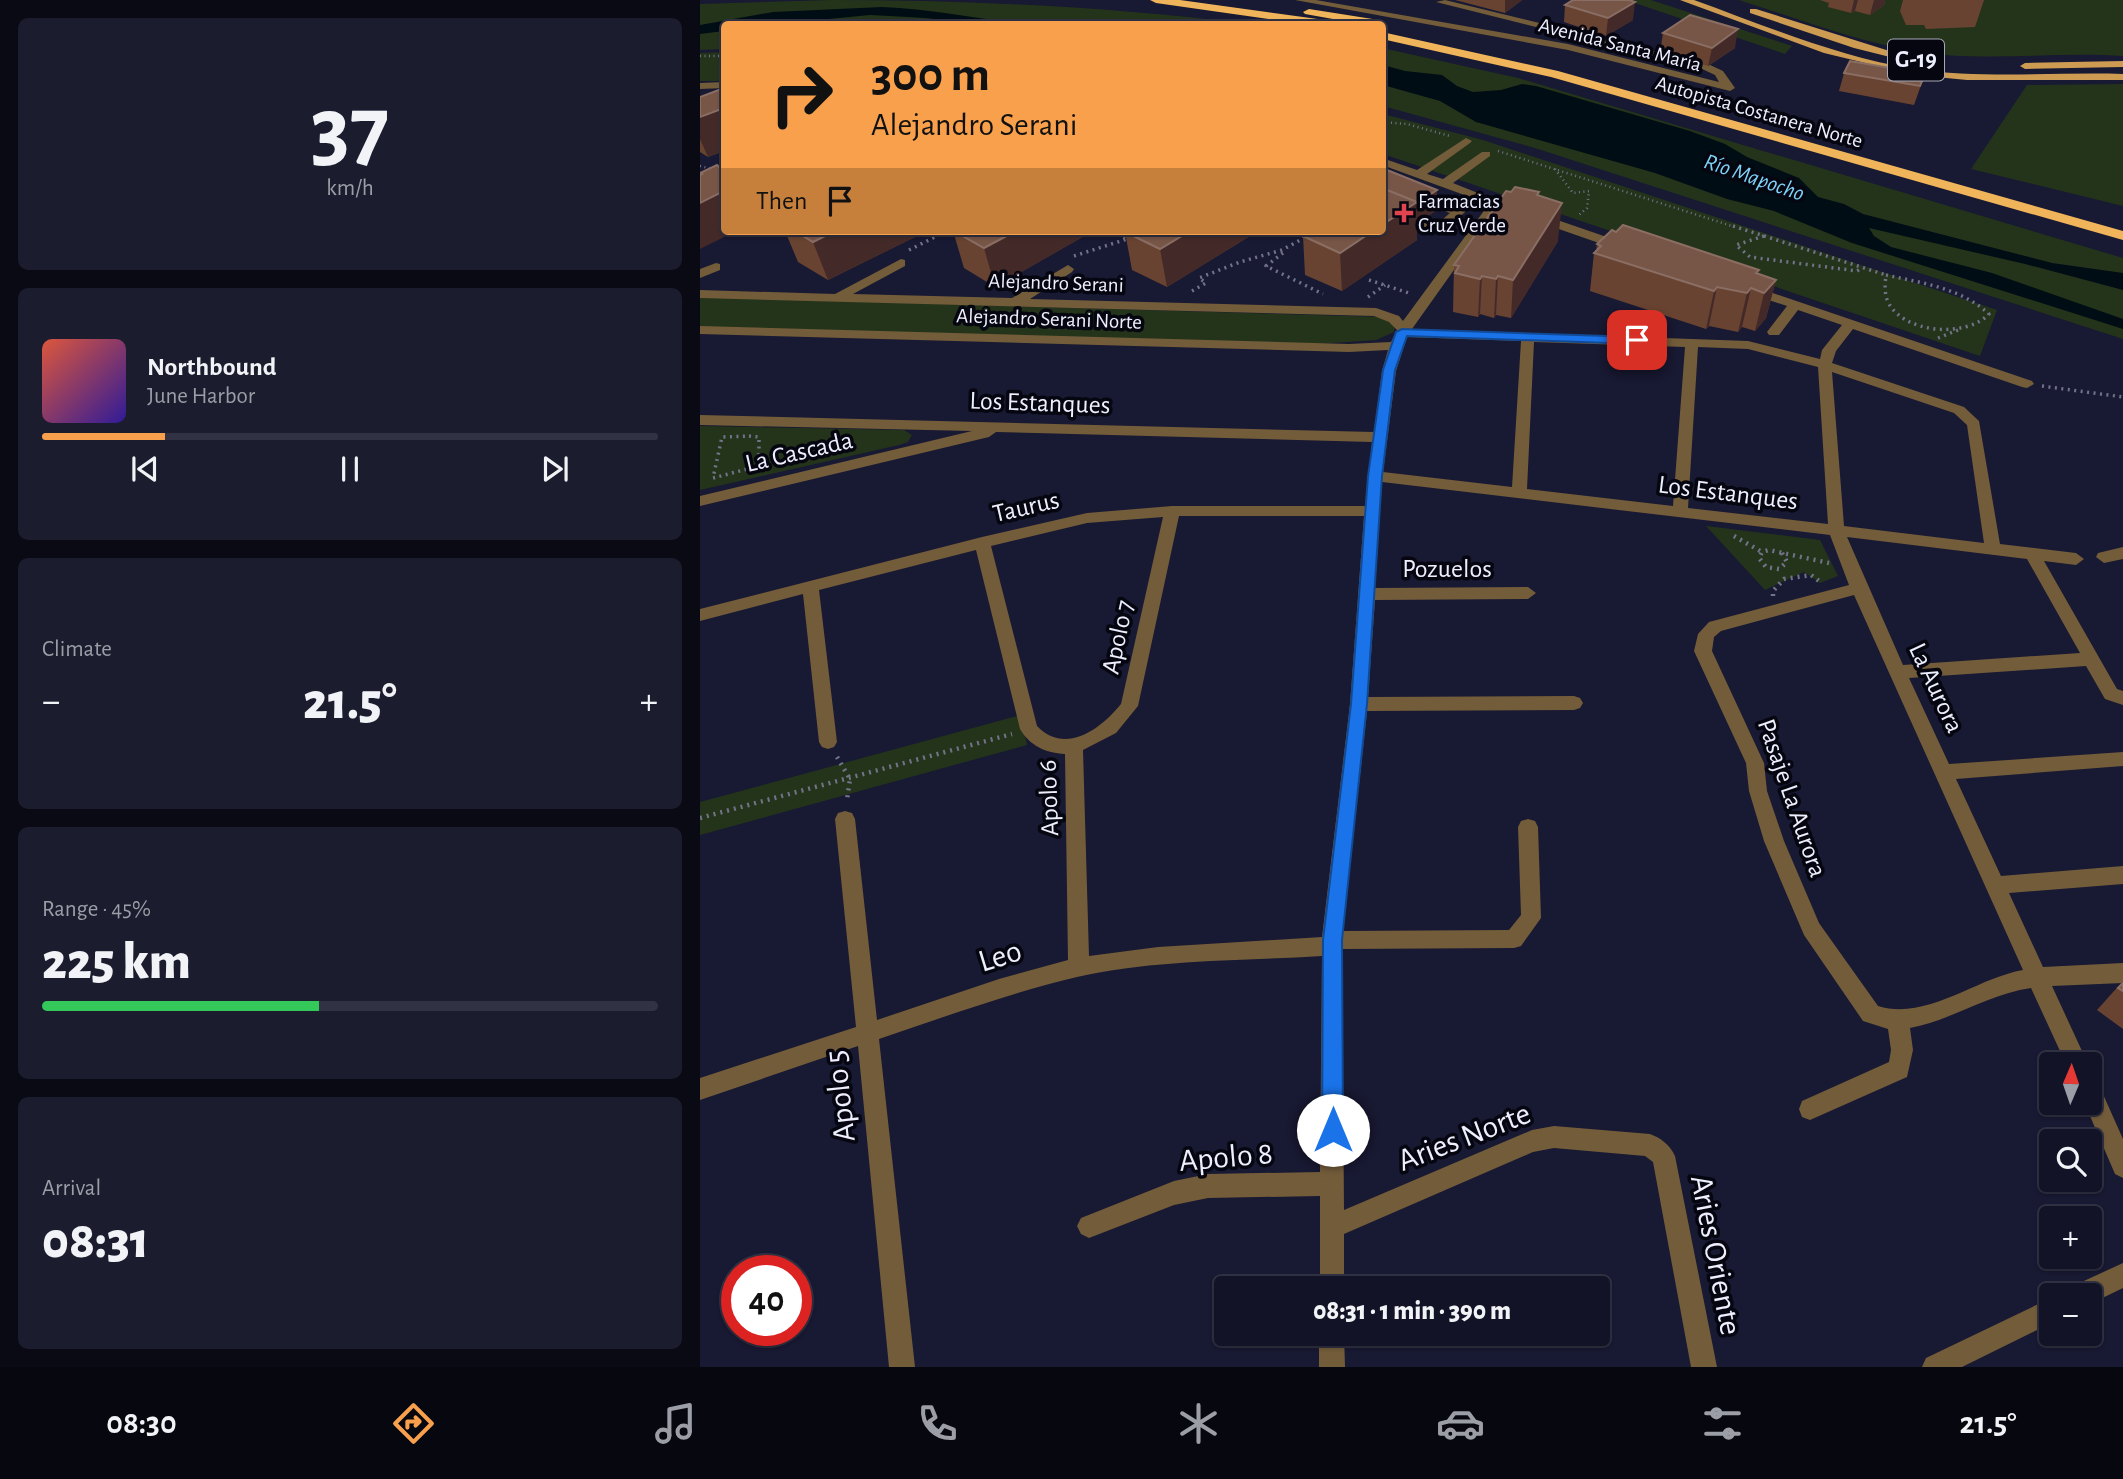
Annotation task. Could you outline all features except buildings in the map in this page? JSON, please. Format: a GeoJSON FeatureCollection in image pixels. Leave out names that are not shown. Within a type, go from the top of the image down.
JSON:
{"type":"FeatureCollection","features":[{"type":"Feature","properties":{"kind":"highway"},"geometry":{"type":"LineString","coordinates":[[1156,0],[1304,21]]}},
{"type":"Feature","properties":{"kind":"highway","name":"Autopista Costanera Norte"},"geometry":{"type":"LineString","coordinates":[[1234,0],[1357,21]]}},
{"type":"Feature","properties":{"kind":"highway","name":"Autopista Costanera Norte"},"geometry":{"type":"LineString","coordinates":[[1386,26],[1545,61],[2123,222]]}},
{"type":"Feature","properties":{"kind":"highway","name":"Autopista Costanera Norte"},"geometry":{"type":"LineString","coordinates":[[1386,36],[1554,74],[2123,236]]}},
{"type":"Feature","properties":{"kind":"main road","name":"G-19"},"geometry":{"type":"LineString","coordinates":[[1685,0],[1846,56],[1911,71],[1971,77],[2123,77]]}},
{"type":"Feature","properties":{"kind":"main road","name":"G-19"},"geometry":{"type":"LineString","coordinates":[[1717,0],[1866,48],[1921,61],[1977,66],[2123,64]]}},
{"type":"Feature","properties":{"kind":"street","name":"Avenida Santa María"},"geometry":{"type":"LineString","coordinates":[[1300,0],[1501,35],[1712,89],[1730,88],[1718,73],[1704,66],[1441,2]]}},
{"type":"Feature","properties":{"kind":"street"},"geometry":{"type":"LineString","coordinates":[[700,86],[721,85]]}},
{"type":"Feature","properties":{"kind":"street"},"geometry":{"type":"LineString","coordinates":[[1419,174],[1466,141]]}},
{"type":"Feature","properties":{"kind":"street"},"geometry":{"type":"LineString","coordinates":[[1444,184],[1486,154]]}},
{"type":"Feature","properties":{"kind":"street"},"geometry":{"type":"LineString","coordinates":[[1386,162],[1624,250]]}},
{"type":"Feature","properties":{"kind":"street"},"geometry":{"type":"LineString","coordinates":[[1398,192],[1459,212],[1439,229],[1419,222]]}},
{"type":"Feature","properties":{"kind":"street"},"geometry":{"type":"LineString","coordinates":[[1332,1276],[1332,943],[1359,704],[1375,476],[1389,370],[1401,336],[1424,300],[1496,203]]}},
{"type":"Feature","properties":{"kind":"street"},"geometry":{"type":"LineString","coordinates":[[1450,219],[1478,228]]}},
{"type":"Feature","properties":{"kind":"street"},"geometry":{"type":"LineString","coordinates":[[837,298],[901,263]]}},
{"type":"Feature","properties":{"kind":"street"},"geometry":{"type":"LineString","coordinates":[[1014,303],[1066,264]]}},
{"type":"Feature","properties":{"kind":"street"},"geometry":{"type":"LineString","coordinates":[[700,274],[716,267]]}},
{"type":"Feature","properties":{"kind":"street"},"geometry":{"type":"LineString","coordinates":[[1732,284],[2027,384]]}},
{"type":"Feature","properties":{"kind":"street","name":"Alejandro Serani"},"geometry":{"type":"LineString","coordinates":[[700,294],[1376,312],[1402,310],[1424,300]]}},
{"type":"Feature","properties":{"kind":"street"},"geometry":{"type":"LineString","coordinates":[[1774,332],[1795,305]]}},
{"type":"Feature","properties":{"kind":"street"},"geometry":{"type":"LineString","coordinates":[[1376,312],[1394,319],[1401,336]]}},
{"type":"Feature","properties":{"kind":"street"},"geometry":{"type":"LineString","coordinates":[[1825,365],[1829,350],[1850,324]]}},
{"type":"Feature","properties":{"kind":"street","name":"Alejandro Serani Norte"},"geometry":{"type":"LineString","coordinates":[[700,331],[1349,348],[1401,336]]}},
{"type":"Feature","properties":{"kind":"street"},"geometry":{"type":"LineString","coordinates":[[1401,336],[1528,336],[1761,347],[1825,365],[1959,410],[1974,424],[1993,549]]}},
{"type":"Feature","properties":{"kind":"street"},"geometry":{"type":"LineString","coordinates":[[1519,493],[1528,336]]}},
{"type":"Feature","properties":{"kind":"street"},"geometry":{"type":"LineString","coordinates":[[1681,512],[1692,342]]}},
{"type":"Feature","properties":{"kind":"street","name":"La Aurora"},"geometry":{"type":"LineString","coordinates":[[1825,365],[1836,530],[1859,588],[2072,1052]]}},
{"type":"Feature","properties":{"kind":"street","name":"Los Estanques"},"geometry":{"type":"LineString","coordinates":[[700,420],[1379,437]]}},
{"type":"Feature","properties":{"kind":"street"},"geometry":{"type":"LineString","coordinates":[[909,452],[923,440],[925,431],[921,424]]}},
{"type":"Feature","properties":{"kind":"street","name":"La Cascada"},"geometry":{"type":"LineString","coordinates":[[700,501],[1012,426]]}},
{"type":"Feature","properties":{"kind":"street","name":"Los Estanques"},"geometry":{"type":"LineString","coordinates":[[1375,476],[2076,559]]}},
{"type":"Feature","properties":{"kind":"street","name":"Taurus"},"geometry":{"type":"LineString","coordinates":[[700,615],[982,542],[1087,518],[1172,511],[1372,511]]}},
{"type":"Feature","properties":{"kind":"street","name":"Apolo 7"},"geometry":{"type":"LineString","coordinates":[[1074,745],[1103,733],[1115,724],[1129,706],[1172,511]]}},
{"type":"Feature","properties":{"kind":"street","name":"Apolo 6"},"geometry":{"type":"LineString","coordinates":[[982,542],[1030,729],[1043,743],[1054,746],[1074,745],[1079,967]]}},
{"type":"Feature","properties":{"kind":"street"},"geometry":{"type":"LineString","coordinates":[[2032,553],[2111,694],[2123,698]]}},
{"type":"Feature","properties":{"kind":"street"},"geometry":{"type":"LineString","coordinates":[[2105,557],[2123,553]]}},
{"type":"Feature","properties":{"kind":"street"},"geometry":{"type":"LineString","coordinates":[[810,587],[828,743]]}},
{"type":"Feature","properties":{"kind":"street","name":"Pasaje La Aurora"},"geometry":{"type":"LineString","coordinates":[[1859,588],[1716,626],[1706,634],[1703,651],[1755,763],[1758,791],[1774,841],[1811,929],[1871,1014],[1885,1021],[1898,1021]]}},
{"type":"Feature","properties":{"kind":"street","name":"Pozuelos"},"geometry":{"type":"LineString","coordinates":[[1367,594],[1528,593]]}},
{"type":"Feature","properties":{"kind":"street"},"geometry":{"type":"LineString","coordinates":[[1898,672],[2091,659]]}},
{"type":"Feature","properties":{"kind":"street"},"geometry":{"type":"LineString","coordinates":[[1359,704],[1574,703]]}},
{"type":"Feature","properties":{"kind":"street"},"geometry":{"type":"LineString","coordinates":[[1944,772],[2123,759]]}},
{"type":"Feature","properties":{"kind":"street","name":"Apolo 5"},"geometry":{"type":"LineString","coordinates":[[845,818],[865,1034],[902,1367]]}},
{"type":"Feature","properties":{"kind":"street","name":"Leo"},"geometry":{"type":"LineString","coordinates":[[700,1089],[1012,985],[1079,967],[1158,956],[1332,943],[1514,939],[1531,918],[1528,827]]}},
{"type":"Feature","properties":{"kind":"street"},"geometry":{"type":"LineString","coordinates":[[1997,885],[2123,875]]}},
{"type":"Feature","properties":{"kind":"street"},"geometry":{"type":"LineString","coordinates":[[1810,1109],[1899,1069],[1902,1050],[1898,1021],[2014,981],[2123,973]]}},
{"type":"Feature","properties":{"kind":"street"},"geometry":{"type":"LineString","coordinates":[[2101,1115],[2123,1166]]}},
{"type":"Feature","properties":{"kind":"street","name":"Aries Norte"},"geometry":{"type":"LineString","coordinates":[[1332,1227],[1532,1141],[1554,1137],[1650,1145],[1663,1156]]}},
{"type":"Feature","properties":{"kind":"street","name":"Aries Oriente"},"geometry":{"type":"LineString","coordinates":[[1663,1156],[1704,1367]]}},
{"type":"Feature","properties":{"kind":"street","name":"Apolo 8"},"geometry":{"type":"LineString","coordinates":[[1089,1226],[1174,1193],[1208,1186],[1332,1184]]}},
{"type":"Feature","properties":{"kind":"street"},"geometry":{"type":"LineString","coordinates":[[2102,1285],[2123,1275]]}},
{"type":"Feature","properties":{"kind":"street"},"geometry":{"type":"LineString","coordinates":[[1935,1367],[2039,1316]]}},
{"type":"Feature","properties":{"kind":"street"},"geometry":{"type":"LineString","coordinates":[[1332,1346],[1332,1367]]}},
{"type":"Feature","properties":{"kind":"path"},"geometry":{"type":"LineString","coordinates":[[700,57],[721,56]]}},
{"type":"Feature","properties":{"kind":"path"},"geometry":{"type":"LineString","coordinates":[[1386,122],[1407,124],[1466,141],[1863,268],[1922,283],[1962,296],[1984,308],[1989,314],[1985,321],[1938,338]]}},
{"type":"Feature","properties":{"kind":"path"},"geometry":{"type":"LineString","coordinates":[[700,166],[721,171]]}},
{"type":"Feature","properties":{"kind":"path"},"geometry":{"type":"LineString","coordinates":[[1555,168],[1573,193],[1589,191],[1589,204],[1585,212],[1578,215]]}},
{"type":"Feature","properties":{"kind":"path"},"geometry":{"type":"LineString","coordinates":[[1066,264],[1128,239],[1120,235]]}},
{"type":"Feature","properties":{"kind":"path"},"geometry":{"type":"LineString","coordinates":[[1304,235],[1304,238],[1266,266],[1331,298]]}},
{"type":"Feature","properties":{"kind":"path"},"geometry":{"type":"LineString","coordinates":[[1763,236],[1736,245],[1750,257],[1857,271],[1863,268]]}},
{"type":"Feature","properties":{"kind":"path"},"geometry":{"type":"LineString","coordinates":[[1199,278],[1219,273],[1243,260],[1283,252]]}},
{"type":"Feature","properties":{"kind":"path"},"geometry":{"type":"LineString","coordinates":[[1886,275],[1886,298],[1900,317],[1924,327],[1959,329]]}},
{"type":"Feature","properties":{"kind":"path"},"geometry":{"type":"LineString","coordinates":[[1369,280],[1424,300]]}},
{"type":"Feature","properties":{"kind":"path"},"geometry":{"type":"LineString","coordinates":[[1360,301],[1385,285]]}},
{"type":"Feature","properties":{"kind":"path"},"geometry":{"type":"LineString","coordinates":[[2027,384],[2123,397]]}},
{"type":"Feature","properties":{"kind":"path"},"geometry":{"type":"LineString","coordinates":[[722,437],[759,438],[759,466],[729,475],[713,478],[722,437]]}},
{"type":"Feature","properties":{"kind":"path"},"geometry":{"type":"LineString","coordinates":[[1784,579],[1763,564],[1760,555],[1769,550],[1834,565]]}},
{"type":"Feature","properties":{"kind":"path"},"geometry":{"type":"LineString","coordinates":[[1772,569],[1786,565],[1787,559],[1782,554]]}},
{"type":"Feature","properties":{"kind":"path"},"geometry":{"type":"LineString","coordinates":[[700,818],[1030,729]]}},
{"type":"Feature","properties":{"kind":"path"},"geometry":{"type":"LineString","coordinates":[[828,743],[850,779],[845,818]]}},
{"type":"Feature","properties":{"kind":"green space"},"geometry":{"type":"Polygon","coordinates":[[[832,0],[937,1],[1144,13],[1220,21],[721,21],[721,49],[700,50],[700,4],[832,0]]]}},
{"type":"Feature","properties":{"kind":"green space"},"geometry":{"type":"Polygon","coordinates":[[[1626,0],[1651,0],[1792,46],[1785,54],[1626,0]]]}},
{"type":"Feature","properties":{"kind":"green space"},"geometry":{"type":"Polygon","coordinates":[[[1739,0],[2123,0],[2123,56],[1992,57],[1914,51],[1847,35],[1739,0]]]}},
{"type":"Feature","properties":{"kind":"green space"},"geometry":{"type":"Polygon","coordinates":[[[1386,49],[1518,78],[2123,258],[2123,339],[1535,148],[1386,107],[1386,49]]]}},
{"type":"Feature","properties":{"kind":"green space"},"geometry":{"type":"Polygon","coordinates":[[[721,52],[721,81],[700,81],[700,53],[721,52]]]}},
{"type":"Feature","properties":{"kind":"green space"},"geometry":{"type":"Polygon","coordinates":[[[2123,84],[2123,206],[1971,169],[2027,85],[2123,84]]]}},
{"type":"Feature","properties":{"kind":"green space"},"geometry":{"type":"Polygon","coordinates":[[[1386,115],[1483,140],[1997,310],[1980,356],[1386,155],[1386,115]]]}},
{"type":"Feature","properties":{"kind":"green space"},"geometry":{"type":"Polygon","coordinates":[[[700,297],[1384,317],[1396,323],[1394,332],[1376,340],[1317,344],[700,329],[700,297]]]}},
{"type":"Feature","properties":{"kind":"green space"},"geometry":{"type":"Polygon","coordinates":[[[700,426],[904,430],[912,435],[908,442],[899,445],[700,490],[700,426]]]}},
{"type":"Feature","properties":{"kind":"green space"},"geometry":{"type":"Polygon","coordinates":[[[1706,526],[1820,540],[1838,576],[1820,583],[1804,572],[1765,590],[1706,526]]]}},
{"type":"Feature","properties":{"kind":"green space"},"geometry":{"type":"Polygon","coordinates":[[[1021,715],[1027,745],[700,835],[700,802],[1021,715]]]}},
{"type":"Feature","properties":{"kind":"water"},"geometry":{"type":"Polygon","coordinates":[[[882,7],[1003,21],[950,21],[870,15],[808,21],[722,21],[773,12],[882,7]]]}},
{"type":"Feature","properties":{"kind":"water"},"geometry":{"type":"Polygon","coordinates":[[[721,21],[721,31],[700,34],[700,25],[721,21]]]}},
{"type":"Feature","properties":{"kind":"water","name":"Río Mapocho"},"geometry":{"type":"Polygon","coordinates":[[[1386,66],[1442,75],[1457,86],[1473,92],[1501,90],[1522,84],[1536,86],[1690,131],[1725,144],[1747,157],[1799,178],[1818,197],[1844,204],[1863,214],[2052,263],[2123,273],[2123,290],[1869,228],[1874,236],[1891,247],[1992,273],[2123,319],[2123,329],[1852,243],[1774,211],[1727,199],[1655,173],[1476,122],[1440,101],[1386,86],[1386,66]]]}},
{"type":"Feature","properties":{"kind":"place","name":"Farmacias Cruz Verde"},"geometry":{"type":"Point","coordinates":[1404,213]}},
{"type":"Feature","properties":{"kind":"route"},"geometry":{"type":"LineString","coordinates":[[1333,1130],[1332,940],[1359,704],[1379,437],[1395,348],[1402,332],[1637,340]]}}]}
